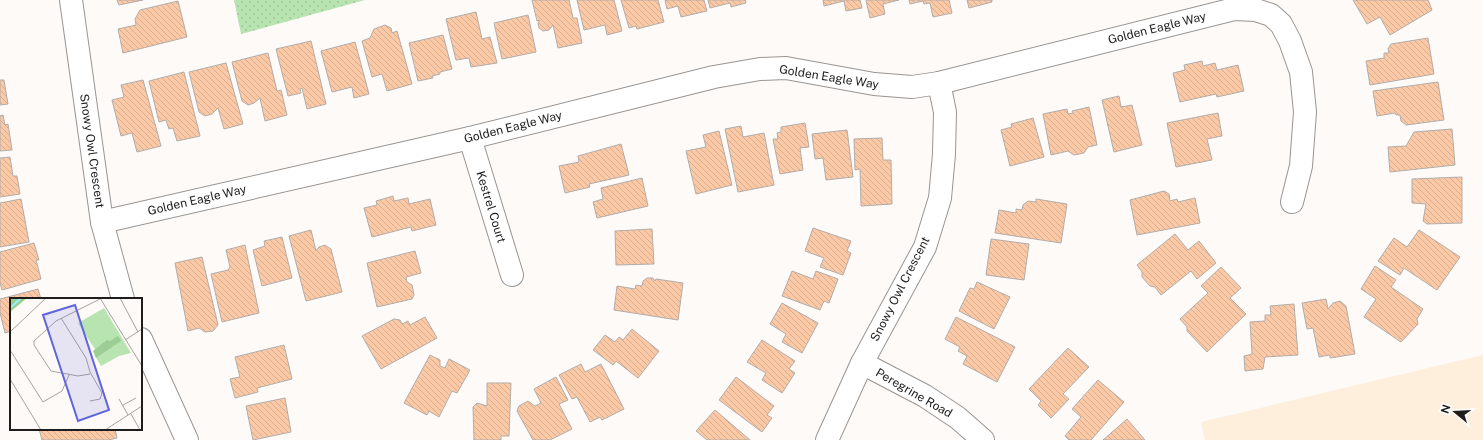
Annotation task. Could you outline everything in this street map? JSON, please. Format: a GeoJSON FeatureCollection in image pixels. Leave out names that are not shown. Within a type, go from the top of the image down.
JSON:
{"type":"FeatureCollection","features":[{"type":"Feature","properties":{"kind":"street","name":"Snowy Owl Crescent"},"geometry":{"type":"LineString","coordinates":[[71,0],[102,222],[123,298]]}},
{"type":"Feature","properties":{"kind":"street","name":"Golden Eagle Way"},"geometry":{"type":"LineString","coordinates":[[102,222],[470,138],[714,77],[760,69],[786,68],[874,84],[912,87],[939,83],[1234,9],[1256,10],[1271,15],[1281,24],[1290,41],[1301,72],[1305,112],[1302,166],[1292,202]]}},
{"type":"Feature","properties":{"kind":"street","name":"Snowy Owl Crescent"},"geometry":{"type":"LineString","coordinates":[[827,440],[862,363],[925,246],[940,198],[944,154],[945,112],[939,83]]}},
{"type":"Feature","properties":{"kind":"street","name":"Kestrel Court"},"geometry":{"type":"LineString","coordinates":[[470,138],[512,276]]}},
{"type":"Feature","properties":{"kind":"street"},"geometry":{"type":"LineString","coordinates":[[142,341],[187,440]]}},
{"type":"Feature","properties":{"kind":"street","name":"Peregrine Road"},"geometry":{"type":"LineString","coordinates":[[862,363],[925,396],[958,418],[982,440]]}},
{"type":"Feature","properties":{"kind":"shaded area"},"geometry":{"type":"Polygon","coordinates":[[[1483,355],[1483,440],[1205,440],[1201,422],[1483,355]]]}},
{"type":"Feature","properties":{"kind":"green space"},"geometry":{"type":"Polygon","coordinates":[[[234,0],[365,0],[241,34],[234,0]]]}},
{"type":"Feature","properties":{"kind":"building"},"geometry":{"type":"Polygon","coordinates":[[[117,0],[143,0],[119,5],[117,0]]]}},
{"type":"Feature","properties":{"kind":"building"},"geometry":{"type":"Polygon","coordinates":[[[532,0],[569,0],[573,18],[577,18],[582,43],[558,48],[553,25],[549,30],[543,31],[539,28],[538,23],[540,20],[537,21],[532,0]]]}},
{"type":"Feature","properties":{"kind":"building"},"geometry":{"type":"Polygon","coordinates":[[[577,0],[614,0],[622,31],[607,35],[605,25],[584,30],[577,0]]]}},
{"type":"Feature","properties":{"kind":"building"},"geometry":{"type":"Polygon","coordinates":[[[621,0],[658,0],[664,22],[637,29],[636,26],[629,28],[621,0]]]}},
{"type":"Feature","properties":{"kind":"building"},"geometry":{"type":"Polygon","coordinates":[[[665,0],[704,0],[707,11],[681,17],[678,6],[667,9],[665,0]]]}},
{"type":"Feature","properties":{"kind":"building"},"geometry":{"type":"Polygon","coordinates":[[[708,0],[745,0],[746,3],[731,7],[730,3],[710,8],[708,0]]]}},
{"type":"Feature","properties":{"kind":"building"},"geometry":{"type":"Polygon","coordinates":[[[823,0],[860,0],[862,8],[846,11],[844,1],[824,6],[823,0]]]}},
{"type":"Feature","properties":{"kind":"building"},"geometry":{"type":"Polygon","coordinates":[[[866,0],[899,0],[883,4],[885,14],[870,18],[866,0]]]}},
{"type":"Feature","properties":{"kind":"building"},"geometry":{"type":"Polygon","coordinates":[[[909,0],[949,0],[952,13],[933,17],[930,3],[924,4],[923,1],[910,4],[909,0]]]}},
{"type":"Feature","properties":{"kind":"building"},"geometry":{"type":"Polygon","coordinates":[[[967,0],[992,0],[992,2],[969,8],[967,0]]]}},
{"type":"Feature","properties":{"kind":"building"},"geometry":{"type":"Polygon","coordinates":[[[1353,0],[1428,0],[1432,10],[1390,35],[1380,17],[1367,24],[1353,0]]]}},
{"type":"Feature","properties":{"kind":"building"},"geometry":{"type":"Polygon","coordinates":[[[178,1],[187,37],[123,53],[118,29],[136,25],[135,19],[140,10],[178,1]]]}},
{"type":"Feature","properties":{"kind":"building"},"geometry":{"type":"Polygon","coordinates":[[[476,12],[482,39],[490,37],[497,63],[471,67],[469,58],[456,60],[446,19],[476,12]]]}},
{"type":"Feature","properties":{"kind":"building"},"geometry":{"type":"Polygon","coordinates":[[[528,15],[536,52],[502,59],[494,23],[528,15]]]}},
{"type":"Feature","properties":{"kind":"building"},"geometry":{"type":"Polygon","coordinates":[[[385,25],[391,28],[392,33],[397,31],[412,84],[387,91],[382,74],[372,77],[362,41],[370,38],[374,29],[385,25]]]}},
{"type":"Feature","properties":{"kind":"building"},"geometry":{"type":"Polygon","coordinates":[[[443,35],[452,69],[440,72],[440,74],[432,76],[433,78],[418,81],[409,43],[443,35]]]}},
{"type":"Feature","properties":{"kind":"building"},"geometry":{"type":"Polygon","coordinates":[[[1428,38],[1434,74],[1370,85],[1366,61],[1384,58],[1384,53],[1389,53],[1388,49],[1391,44],[1428,38]]]}},
{"type":"Feature","properties":{"kind":"building"},"geometry":{"type":"Polygon","coordinates":[[[311,41],[326,104],[307,109],[302,88],[300,89],[301,93],[288,96],[276,49],[311,41]]]}},
{"type":"Feature","properties":{"kind":"building"},"geometry":{"type":"Polygon","coordinates":[[[355,42],[369,94],[354,98],[352,87],[332,92],[321,51],[355,42]]]}},
{"type":"Feature","properties":{"kind":"building"},"geometry":{"type":"Polygon","coordinates":[[[268,53],[277,91],[281,90],[287,115],[265,121],[260,98],[254,103],[248,105],[242,101],[232,62],[268,53]]]}},
{"type":"Feature","properties":{"kind":"building"},"geometry":{"type":"Polygon","coordinates":[[[1202,61],[1203,66],[1215,63],[1217,70],[1238,65],[1244,91],[1217,97],[1216,94],[1180,102],[1173,73],[1185,70],[1184,65],[1202,61]]]}},
{"type":"Feature","properties":{"kind":"building"},"geometry":{"type":"Polygon","coordinates":[[[226,63],[243,124],[224,129],[218,108],[212,114],[205,116],[199,112],[189,72],[226,63]]]}},
{"type":"Feature","properties":{"kind":"building"},"geometry":{"type":"Polygon","coordinates":[[[184,72],[200,136],[177,141],[173,128],[169,129],[166,120],[159,122],[149,81],[184,72]]]}},
{"type":"Feature","properties":{"kind":"building"},"geometry":{"type":"Polygon","coordinates":[[[0,80],[4,80],[8,104],[0,105],[0,80]]]}},
{"type":"Feature","properties":{"kind":"building"},"geometry":{"type":"Polygon","coordinates":[[[143,80],[161,146],[137,152],[132,133],[121,136],[112,100],[124,97],[121,85],[143,80]]]}},
{"type":"Feature","properties":{"kind":"building"},"geometry":{"type":"Polygon","coordinates":[[[1438,82],[1444,120],[1406,125],[1401,121],[1400,115],[1396,115],[1395,113],[1377,116],[1373,91],[1438,82]]]}},
{"type":"Feature","properties":{"kind":"building"},"geometry":{"type":"Polygon","coordinates":[[[1119,96],[1121,107],[1132,105],[1142,145],[1114,152],[1102,100],[1119,96]]]}},
{"type":"Feature","properties":{"kind":"building"},"geometry":{"type":"Polygon","coordinates":[[[1089,107],[1097,145],[1088,147],[1084,153],[1074,155],[1068,151],[1051,155],[1043,114],[1067,109],[1068,114],[1073,113],[1072,111],[1089,107]]]}},
{"type":"Feature","properties":{"kind":"building"},"geometry":{"type":"Polygon","coordinates":[[[1218,113],[1222,136],[1207,139],[1212,160],[1176,167],[1167,123],[1218,113]]]}},
{"type":"Feature","properties":{"kind":"building"},"geometry":{"type":"Polygon","coordinates":[[[3,115],[5,125],[8,124],[12,150],[0,151],[0,116],[3,115]]]}},
{"type":"Feature","properties":{"kind":"building"},"geometry":{"type":"Polygon","coordinates":[[[1033,118],[1044,157],[1010,166],[1001,130],[1012,127],[1011,124],[1033,118]]]}},
{"type":"Feature","properties":{"kind":"building"},"geometry":{"type":"Polygon","coordinates":[[[805,123],[809,147],[800,148],[803,170],[780,174],[773,139],[778,139],[777,133],[781,132],[781,127],[805,123]]]}},
{"type":"Feature","properties":{"kind":"building"},"geometry":{"type":"Polygon","coordinates":[[[741,126],[743,137],[764,133],[774,185],[738,192],[725,129],[741,126]]]}},
{"type":"Feature","properties":{"kind":"building"},"geometry":{"type":"Polygon","coordinates":[[[1452,129],[1455,165],[1390,172],[1388,147],[1406,146],[1414,132],[1452,129]]]}},
{"type":"Feature","properties":{"kind":"building"},"geometry":{"type":"Polygon","coordinates":[[[847,130],[853,177],[826,180],[823,158],[815,159],[812,134],[847,130]]]}},
{"type":"Feature","properties":{"kind":"building"},"geometry":{"type":"Polygon","coordinates":[[[719,131],[732,185],[696,194],[686,151],[706,147],[703,135],[719,131]]]}},
{"type":"Feature","properties":{"kind":"building"},"geometry":{"type":"Polygon","coordinates":[[[882,138],[883,160],[891,160],[892,204],[861,206],[860,169],[855,170],[854,139],[882,138]]]}},
{"type":"Feature","properties":{"kind":"building"},"geometry":{"type":"Polygon","coordinates":[[[621,144],[629,175],[589,184],[590,187],[565,193],[559,166],[579,162],[578,156],[621,144]]]}},
{"type":"Feature","properties":{"kind":"building"},"geometry":{"type":"Polygon","coordinates":[[[10,157],[13,176],[17,176],[20,194],[0,197],[0,158],[10,157]]]}},
{"type":"Feature","properties":{"kind":"building"},"geometry":{"type":"Polygon","coordinates":[[[1462,177],[1462,223],[1427,224],[1423,221],[1426,204],[1412,203],[1412,179],[1462,177]]]}},
{"type":"Feature","properties":{"kind":"building"},"geometry":{"type":"Polygon","coordinates":[[[642,178],[648,206],[597,218],[593,202],[603,199],[601,188],[642,178]]]}},
{"type":"Feature","properties":{"kind":"building"},"geometry":{"type":"Polygon","coordinates":[[[1164,191],[1169,194],[1170,201],[1177,199],[1178,202],[1195,198],[1200,223],[1137,235],[1130,200],[1164,191]]]}},
{"type":"Feature","properties":{"kind":"building"},"geometry":{"type":"Polygon","coordinates":[[[393,196],[394,201],[408,198],[409,204],[430,199],[436,225],[412,231],[411,227],[372,237],[364,208],[377,205],[376,201],[393,196]]]}},
{"type":"Feature","properties":{"kind":"building"},"geometry":{"type":"Polygon","coordinates":[[[21,199],[29,242],[0,247],[0,203],[21,199]]]}},
{"type":"Feature","properties":{"kind":"building"},"geometry":{"type":"Polygon","coordinates":[[[1036,199],[1067,204],[1061,243],[995,233],[999,210],[1016,213],[1016,209],[1022,210],[1023,205],[1028,201],[1036,202],[1036,199]]]}},
{"type":"Feature","properties":{"kind":"building"},"geometry":{"type":"Polygon","coordinates":[[[813,228],[851,241],[847,251],[851,253],[843,275],[820,267],[824,258],[805,251],[813,228]]]}},
{"type":"Feature","properties":{"kind":"building"},"geometry":{"type":"Polygon","coordinates":[[[652,229],[654,264],[616,265],[615,231],[652,229]]]}},
{"type":"Feature","properties":{"kind":"building"},"geometry":{"type":"Polygon","coordinates":[[[311,230],[316,251],[319,247],[325,245],[331,249],[342,292],[306,301],[289,236],[311,230]]]}},
{"type":"Feature","properties":{"kind":"building"},"geometry":{"type":"Polygon","coordinates":[[[1419,230],[1460,257],[1437,290],[1404,268],[1400,275],[1378,261],[1394,238],[1407,247],[1419,230]]]}},
{"type":"Feature","properties":{"kind":"building"},"geometry":{"type":"Polygon","coordinates":[[[1175,234],[1188,250],[1199,241],[1216,263],[1197,279],[1191,271],[1161,295],[1155,287],[1150,286],[1142,277],[1142,272],[1137,265],[1175,234]]]}},
{"type":"Feature","properties":{"kind":"building"},"geometry":{"type":"Polygon","coordinates":[[[282,237],[292,278],[262,286],[253,250],[265,246],[264,241],[282,237]]]}},
{"type":"Feature","properties":{"kind":"building"},"geometry":{"type":"Polygon","coordinates":[[[991,239],[1029,244],[1024,280],[986,275],[991,239]]]}},
{"type":"Feature","properties":{"kind":"building"},"geometry":{"type":"Polygon","coordinates":[[[34,243],[39,260],[36,260],[41,279],[2,290],[0,283],[0,252],[34,243]]]}},
{"type":"Feature","properties":{"kind":"building"},"geometry":{"type":"Polygon","coordinates":[[[245,245],[259,313],[222,322],[211,274],[228,270],[230,267],[226,250],[245,245]]]}},
{"type":"Feature","properties":{"kind":"building"},"geometry":{"type":"Polygon","coordinates":[[[415,251],[421,273],[406,277],[407,282],[412,285],[414,295],[412,299],[377,307],[367,263],[415,251]]]}},
{"type":"Feature","properties":{"kind":"building"},"geometry":{"type":"Polygon","coordinates":[[[202,257],[218,325],[213,331],[205,332],[199,328],[188,331],[175,263],[202,257]]]}},
{"type":"Feature","properties":{"kind":"building"},"geometry":{"type":"Polygon","coordinates":[[[1375,266],[1396,280],[1391,287],[1423,309],[1417,319],[1418,324],[1401,342],[1364,317],[1376,299],[1361,289],[1375,266]]]}},
{"type":"Feature","properties":{"kind":"building"},"geometry":{"type":"Polygon","coordinates":[[[1221,267],[1241,288],[1230,298],[1246,314],[1207,352],[1187,331],[1187,327],[1180,319],[1208,293],[1201,286],[1221,267]]]}},
{"type":"Feature","properties":{"kind":"building"},"geometry":{"type":"Polygon","coordinates":[[[792,271],[813,279],[816,271],[838,279],[829,303],[824,301],[820,310],[782,296],[792,271]]]}},
{"type":"Feature","properties":{"kind":"building"},"geometry":{"type":"Polygon","coordinates":[[[647,278],[653,278],[655,281],[656,279],[683,283],[678,320],[614,310],[617,286],[635,289],[636,285],[642,286],[643,281],[647,278]]]}},
{"type":"Feature","properties":{"kind":"building"},"geometry":{"type":"Polygon","coordinates":[[[977,282],[1010,297],[994,329],[959,311],[970,288],[974,289],[977,282]]]}},
{"type":"Feature","properties":{"kind":"building"},"geometry":{"type":"Polygon","coordinates":[[[38,289],[41,298],[10,298],[10,331],[5,333],[0,313],[0,299],[38,289]]]}},
{"type":"Feature","properties":{"kind":"building"},"geometry":{"type":"Polygon","coordinates":[[[1326,299],[1328,309],[1333,303],[1340,301],[1346,306],[1355,354],[1330,358],[1330,355],[1319,357],[1313,328],[1307,329],[1302,303],[1326,299]]]}},
{"type":"Feature","properties":{"kind":"building"},"geometry":{"type":"Polygon","coordinates":[[[782,303],[818,323],[802,353],[782,342],[786,334],[770,324],[782,303]]]}},
{"type":"Feature","properties":{"kind":"building"},"geometry":{"type":"Polygon","coordinates":[[[1294,304],[1298,355],[1265,357],[1263,369],[1245,371],[1244,356],[1252,354],[1250,322],[1265,321],[1265,315],[1271,315],[1270,306],[1294,304]]]}},
{"type":"Feature","properties":{"kind":"building"},"geometry":{"type":"Polygon","coordinates":[[[425,317],[437,338],[381,369],[362,336],[394,319],[400,320],[402,324],[408,321],[410,325],[425,317]]]}},
{"type":"Feature","properties":{"kind":"building"},"geometry":{"type":"Polygon","coordinates":[[[956,317],[1015,347],[997,382],[963,364],[967,356],[958,351],[960,347],[945,339],[956,317]]]}},
{"type":"Feature","properties":{"kind":"building"},"geometry":{"type":"Polygon","coordinates":[[[632,329],[659,351],[638,378],[616,361],[613,365],[593,350],[605,335],[615,342],[619,337],[623,340],[632,329]]]}},
{"type":"Feature","properties":{"kind":"building"},"geometry":{"type":"Polygon","coordinates":[[[762,340],[795,361],[789,369],[795,373],[782,393],[762,380],[766,373],[747,362],[762,340]]]}},
{"type":"Feature","properties":{"kind":"building"},"geometry":{"type":"Polygon","coordinates":[[[284,345],[292,379],[257,388],[258,392],[235,398],[230,379],[240,377],[235,357],[284,345]]]}},
{"type":"Feature","properties":{"kind":"building"},"geometry":{"type":"Polygon","coordinates":[[[1068,348],[1089,367],[1063,394],[1069,399],[1051,418],[1038,405],[1041,401],[1029,389],[1068,348]]]}},
{"type":"Feature","properties":{"kind":"building"},"geometry":{"type":"Polygon","coordinates":[[[430,355],[440,360],[440,366],[445,368],[449,359],[470,370],[457,393],[452,391],[439,417],[429,411],[427,415],[404,403],[430,355]]]}},
{"type":"Feature","properties":{"kind":"building"},"geometry":{"type":"Polygon","coordinates":[[[581,364],[585,372],[601,364],[624,409],[602,420],[600,417],[590,422],[577,397],[572,399],[559,375],[581,364]]]}},
{"type":"Feature","properties":{"kind":"building"},"geometry":{"type":"Polygon","coordinates":[[[556,377],[568,400],[559,404],[572,429],[550,440],[533,440],[517,411],[519,406],[528,401],[535,406],[541,403],[534,389],[556,377]]]}},
{"type":"Feature","properties":{"kind":"building"},"geometry":{"type":"Polygon","coordinates":[[[736,377],[774,406],[767,415],[772,418],[762,432],[719,400],[736,377]]]}},
{"type":"Feature","properties":{"kind":"building"},"geometry":{"type":"Polygon","coordinates":[[[1098,380],[1124,402],[1091,440],[1069,440],[1065,436],[1081,417],[1072,409],[1098,380]]]}},
{"type":"Feature","properties":{"kind":"building"},"geometry":{"type":"Polygon","coordinates":[[[487,383],[511,383],[509,436],[501,436],[501,440],[474,440],[473,407],[477,403],[487,406],[487,383]]]}},
{"type":"Feature","properties":{"kind":"building"},"geometry":{"type":"Polygon","coordinates":[[[285,398],[291,432],[253,440],[246,406],[285,398]]]}},
{"type":"Feature","properties":{"kind":"building"},"geometry":{"type":"Polygon","coordinates":[[[715,410],[750,440],[707,440],[696,431],[715,410]]]}},
{"type":"Feature","properties":{"kind":"building"},"geometry":{"type":"Polygon","coordinates":[[[1127,419],[1145,440],[1103,440],[1127,419]]]}},
{"type":"Feature","properties":{"kind":"building"},"geometry":{"type":"Polygon","coordinates":[[[39,430],[115,430],[117,438],[108,440],[42,440],[39,430]]]}}]}
